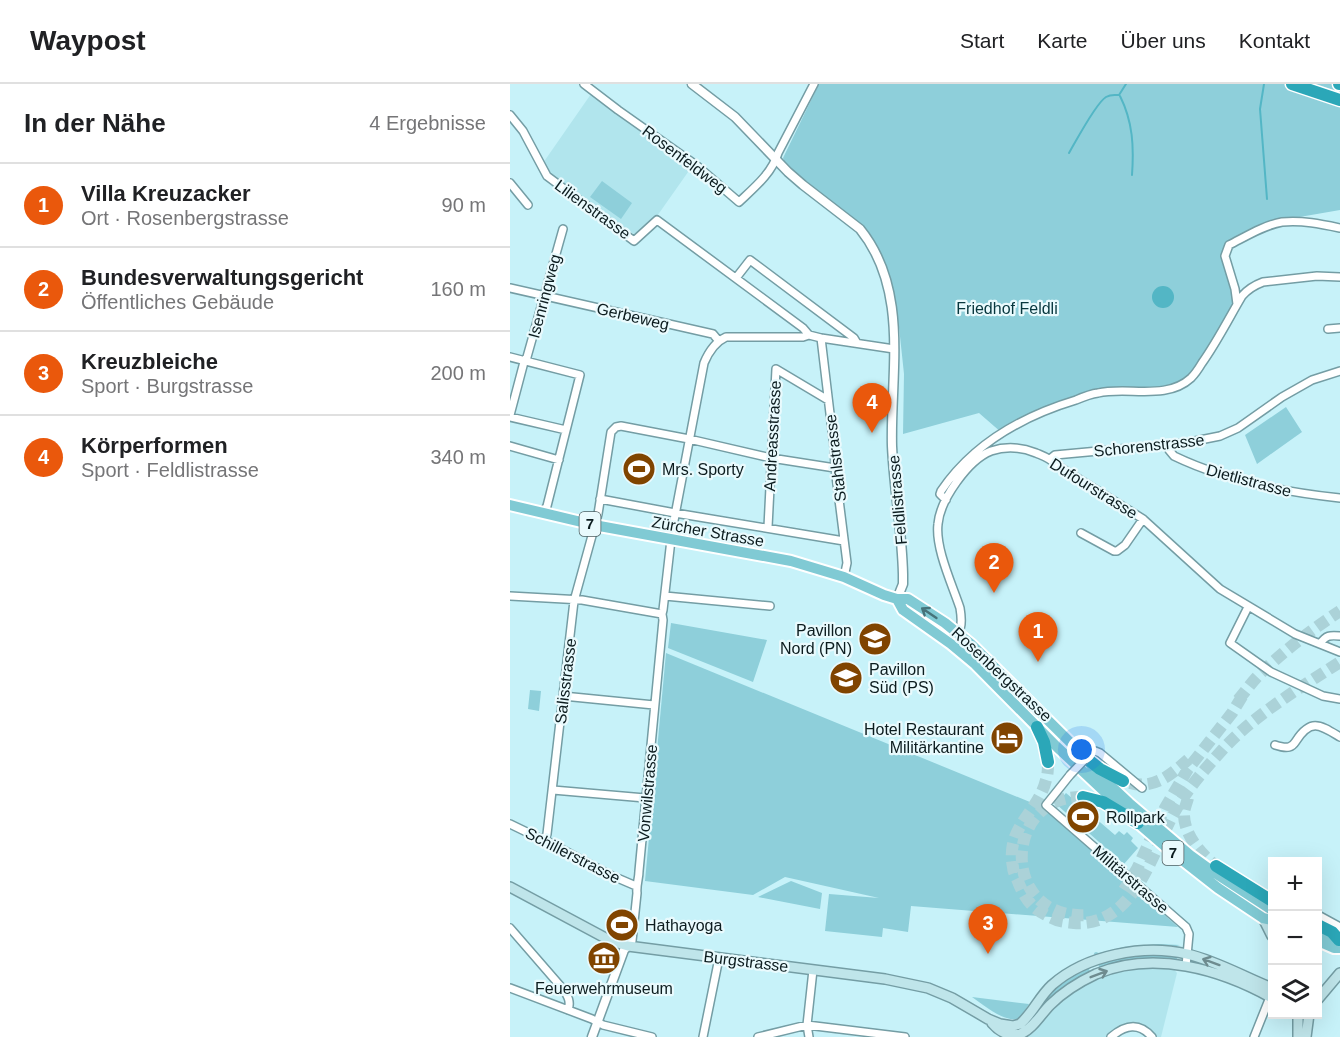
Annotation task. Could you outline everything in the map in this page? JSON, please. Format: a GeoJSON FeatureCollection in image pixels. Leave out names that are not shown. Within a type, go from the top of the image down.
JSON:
{"type":"FeatureCollection","features":[{"type":"Feature","properties":{"kind":"highway"},"geometry":{"type":"LineString","coordinates":[[1292,84],[1340,100]]}},
{"type":"Feature","properties":{"kind":"highway"},"geometry":{"type":"LineString","coordinates":[[1037,727],[1044,742],[1048,762]]}},
{"type":"Feature","properties":{"kind":"highway"},"geometry":{"type":"LineString","coordinates":[[1089,754],[1100,769],[1123,781]]}},
{"type":"Feature","properties":{"kind":"highway"},"geometry":{"type":"LineString","coordinates":[[1083,797],[1102,802],[1138,823]]}},
{"type":"Feature","properties":{"kind":"highway"},"geometry":{"type":"LineString","coordinates":[[1216,866],[1268,898]]}},
{"type":"Feature","properties":{"kind":"highway"},"geometry":{"type":"LineString","coordinates":[[1322,927],[1332,932],[1340,943]]}},
{"type":"Feature","properties":{"kind":"main road","name":"Zürcher Strasse"},"geometry":{"type":"LineString","coordinates":[[510,505],[594,525],[791,561],[844,578],[897,599]]}},
{"type":"Feature","properties":{"kind":"main road","name":"Rosenbergstrasse"},"geometry":{"type":"LineString","coordinates":[[1268,907],[1190,855],[1129,803],[1097,773],[1089,754],[958,634],[916,603],[908,599],[897,599],[903,610],[975,664],[1037,727],[1138,823],[1218,888],[1268,919]]}},
{"type":"Feature","properties":{"kind":"main road","name":"Burgstrasse"},"geometry":{"type":"LineString","coordinates":[[510,887],[608,940],[628,946],[885,979],[928,988],[952,998],[988,1019],[1003,1033],[1009,1035],[1014,1033]]}},
{"type":"Feature","properties":{"kind":"main road"},"geometry":{"type":"LineString","coordinates":[[1322,934],[1340,943],[1334,948],[1322,943]]}},
{"type":"Feature","properties":{"kind":"main road"},"geometry":{"type":"LineString","coordinates":[[1268,992],[1222,966],[1187,954],[1162,951],[1133,952],[1102,958],[1065,976],[1051,986],[1014,1033],[1020,1034],[1029,1028],[1050,1004],[1066,991],[1096,974],[1131,965],[1153,963],[1186,966],[1226,977],[1268,993]]}},
{"type":"Feature","properties":{"kind":"main road"},"geometry":{"type":"LineString","coordinates":[[1322,993],[1340,973]]}},
{"type":"Feature","properties":{"kind":"main road"},"geometry":{"type":"LineString","coordinates":[[1298,1019],[1298,1037]]}},
{"type":"Feature","properties":{"kind":"main road"},"geometry":{"type":"LineString","coordinates":[[1306,1037],[1308,1019]]}},
{"type":"Feature","properties":{"kind":"street","name":"Rosenfeldweg"},"geometry":{"type":"LineString","coordinates":[[584,84],[696,165],[739,202],[757,185],[774,165],[776,159]]}},
{"type":"Feature","properties":{"kind":"street","name":"Feldlistrasse"},"geometry":{"type":"LineString","coordinates":[[692,84],[735,117],[803,185],[853,222],[866,237],[876,255],[892,305],[894,349],[892,448],[903,574],[903,584],[897,599]]}},
{"type":"Feature","properties":{"kind":"street"},"geometry":{"type":"LineString","coordinates":[[776,159],[814,84]]}},
{"type":"Feature","properties":{"kind":"street","name":"Lilienstrasse"},"geometry":{"type":"LineString","coordinates":[[510,115],[523,131],[548,176],[634,241],[657,220],[803,328],[809,335]]}},
{"type":"Feature","properties":{"kind":"street"},"geometry":{"type":"LineString","coordinates":[[510,183],[528,205]]}},
{"type":"Feature","properties":{"kind":"street"},"geometry":{"type":"LineString","coordinates":[[1237,304],[1225,256],[1229,245],[1280,222],[1300,221],[1340,228]]}},
{"type":"Feature","properties":{"kind":"street","name":"Isenringweg"},"geometry":{"type":"LineString","coordinates":[[510,416],[562,229]]}},
{"type":"Feature","properties":{"kind":"street"},"geometry":{"type":"LineString","coordinates":[[736,278],[750,260],[854,338],[857,343]]}},
{"type":"Feature","properties":{"kind":"street"},"geometry":{"type":"LineString","coordinates":[[946,500],[940,494],[941,490],[969,458],[987,443],[1024,420],[1099,392],[1161,391],[1176,387],[1191,378],[1248,290],[1263,282],[1317,276],[1340,277]]}},
{"type":"Feature","properties":{"kind":"street","name":"Gerbeweg"},"geometry":{"type":"LineString","coordinates":[[510,288],[713,334],[718,340]]}},
{"type":"Feature","properties":{"kind":"street"},"geometry":{"type":"LineString","coordinates":[[1328,328],[1340,328]]}},
{"type":"Feature","properties":{"kind":"street"},"geometry":{"type":"LineString","coordinates":[[718,340],[726,336],[804,337],[809,335],[894,349]]}},
{"type":"Feature","properties":{"kind":"street","name":"Stahlstrasse"},"geometry":{"type":"LineString","coordinates":[[821,338],[847,563],[844,578]]}},
{"type":"Feature","properties":{"kind":"street","name":"Vonwilstrasse"},"geometry":{"type":"LineString","coordinates":[[592,1037],[624,950],[633,936],[670,539],[704,363],[709,351],[718,340]]}},
{"type":"Feature","properties":{"kind":"street"},"geometry":{"type":"LineString","coordinates":[[510,357],[580,375],[547,506],[542,514]]}},
{"type":"Feature","properties":{"kind":"street","name":"Andreasstrasse"},"geometry":{"type":"LineString","coordinates":[[768,527],[776,369],[828,400]]}},
{"type":"Feature","properties":{"kind":"street","name":"Schorenstrasse"},"geometry":{"type":"LineString","coordinates":[[1050,459],[1054,455],[1185,443],[1220,436],[1238,428],[1281,397],[1312,380],[1340,371]]}},
{"type":"Feature","properties":{"kind":"street"},"geometry":{"type":"LineString","coordinates":[[510,416],[566,430]]}},
{"type":"Feature","properties":{"kind":"street","name":"Salisstrasse"},"geometry":{"type":"LineString","coordinates":[[545,839],[553,790],[574,600],[600,499],[611,432],[621,426],[689,439]]}},
{"type":"Feature","properties":{"kind":"street"},"geometry":{"type":"LineString","coordinates":[[689,439],[771,458],[835,468]]}},
{"type":"Feature","properties":{"kind":"street","name":"Dietlistrasse"},"geometry":{"type":"LineString","coordinates":[[1167,444],[1174,456],[1227,477],[1286,491],[1340,498]]}},
{"type":"Feature","properties":{"kind":"street"},"geometry":{"type":"LineString","coordinates":[[510,446],[559,459]]}},
{"type":"Feature","properties":{"kind":"street","name":"Dufourstrasse"},"geometry":{"type":"LineString","coordinates":[[958,634],[962,623],[960,608],[938,539],[939,518],[946,500],[970,467],[990,452],[1014,447],[1050,459],[1143,519],[1220,590],[1295,634],[1340,652]]}},
{"type":"Feature","properties":{"kind":"street"},"geometry":{"type":"LineString","coordinates":[[600,499],[844,541]]}},
{"type":"Feature","properties":{"kind":"street"},"geometry":{"type":"LineString","coordinates":[[1081,533],[1117,551],[1125,545],[1143,519]]}},
{"type":"Feature","properties":{"kind":"street"},"geometry":{"type":"LineString","coordinates":[[510,596],[582,600],[662,614]]}},
{"type":"Feature","properties":{"kind":"street"},"geometry":{"type":"LineString","coordinates":[[665,596],[770,606]]}},
{"type":"Feature","properties":{"kind":"street"},"geometry":{"type":"LineString","coordinates":[[1248,607],[1230,643],[1271,672],[1323,696],[1340,699]]}},
{"type":"Feature","properties":{"kind":"street"},"geometry":{"type":"LineString","coordinates":[[951,644],[958,634]]}},
{"type":"Feature","properties":{"kind":"street"},"geometry":{"type":"LineString","coordinates":[[1320,644],[1324,637],[1329,635],[1340,636]]}},
{"type":"Feature","properties":{"kind":"street"},"geometry":{"type":"LineString","coordinates":[[563,696],[654,705]]}},
{"type":"Feature","properties":{"kind":"street"},"geometry":{"type":"LineString","coordinates":[[1275,745],[1289,747],[1293,745],[1307,727],[1323,726],[1340,737]]}},
{"type":"Feature","properties":{"kind":"street"},"geometry":{"type":"LineString","coordinates":[[1089,754],[1097,751],[1142,788]]}},
{"type":"Feature","properties":{"kind":"street","name":"Militärstrasse"},"geometry":{"type":"LineString","coordinates":[[1089,754],[1046,805],[1186,927],[1189,934],[1186,966]]}},
{"type":"Feature","properties":{"kind":"street"},"geometry":{"type":"LineString","coordinates":[[553,790],[645,798]]}},
{"type":"Feature","properties":{"kind":"street","name":"Schillerstrasse"},"geometry":{"type":"LineString","coordinates":[[510,824],[545,839],[636,886]]}},
{"type":"Feature","properties":{"kind":"street"},"geometry":{"type":"LineString","coordinates":[[1322,918],[1340,927]]}},
{"type":"Feature","properties":{"kind":"street"},"geometry":{"type":"LineString","coordinates":[[510,928],[563,989],[570,1003],[568,1010]]}},
{"type":"Feature","properties":{"kind":"street"},"geometry":{"type":"LineString","coordinates":[[703,1037],[719,958]]}},
{"type":"Feature","properties":{"kind":"street"},"geometry":{"type":"LineString","coordinates":[[809,1037],[807,1025],[813,970]]}},
{"type":"Feature","properties":{"kind":"street"},"geometry":{"type":"LineString","coordinates":[[510,988],[616,1029],[652,1037]]}},
{"type":"Feature","properties":{"kind":"street"},"geometry":{"type":"LineString","coordinates":[[1254,1037],[1268,1004]]}},
{"type":"Feature","properties":{"kind":"street"},"geometry":{"type":"LineString","coordinates":[[758,1037],[807,1025],[905,1037]]}},
{"type":"Feature","properties":{"kind":"street"},"geometry":{"type":"LineString","coordinates":[[1111,1037],[1132,1026],[1142,1028],[1152,1037]]}},
{"type":"Feature","properties":{"kind":"shaded area"},"geometry":{"type":"Polygon","coordinates":[[[591,94],[693,165],[655,219],[634,234],[548,175],[543,163],[591,94]]]}},
{"type":"Feature","properties":{"kind":"shaded area"},"geometry":{"type":"Polygon","coordinates":[[[1163,286],[1171,289],[1174,297],[1171,305],[1163,308],[1155,305],[1152,297],[1155,289],[1163,286]]]}},
{"type":"Feature","properties":{"kind":"shaded area"},"geometry":{"type":"Polygon","coordinates":[[[1169,964],[1177,973],[1161,1037],[1155,1037],[1137,1027],[1110,1037],[1025,1037],[1024,1032],[1050,1004],[1112,969],[1169,964]]]}},
{"type":"Feature","properties":{"kind":"green space","name":"Friedhof Feldli"},"geometry":{"type":"Polygon","coordinates":[[[819,84],[1340,84],[1340,210],[1288,219],[1229,245],[1225,256],[1237,304],[1191,378],[1176,387],[1099,392],[1002,433],[979,413],[903,434],[904,374],[899,327],[866,237],[788,172],[783,158],[819,84]]]}},
{"type":"Feature","properties":{"kind":"green space"},"geometry":{"type":"Polygon","coordinates":[[[602,181],[632,203],[621,219],[590,197],[602,181]]]}},
{"type":"Feature","properties":{"kind":"green space"},"geometry":{"type":"Polygon","coordinates":[[[1286,407],[1302,432],[1257,464],[1245,435],[1286,407]]]}},
{"type":"Feature","properties":{"kind":"green space"},"geometry":{"type":"Polygon","coordinates":[[[671,623],[767,640],[753,682],[668,648],[671,623]]]}},
{"type":"Feature","properties":{"kind":"green space"},"geometry":{"type":"Polygon","coordinates":[[[666,653],[1042,807],[1178,927],[911,906],[908,932],[883,928],[882,937],[825,931],[829,894],[879,898],[785,877],[753,895],[645,881],[666,653]]]}},
{"type":"Feature","properties":{"kind":"green space"},"geometry":{"type":"Polygon","coordinates":[[[530,690],[541,691],[539,711],[528,709],[530,690]]]}},
{"type":"Feature","properties":{"kind":"green space","name":"Rollpark"},"geometry":{"type":"Polygon","coordinates":[[[1066,793],[1115,835],[1119,831],[1124,835],[1127,832],[1133,838],[1131,841],[1138,848],[1124,864],[1056,804],[1066,793]]]}},
{"type":"Feature","properties":{"kind":"green space"},"geometry":{"type":"Polygon","coordinates":[[[791,881],[822,893],[820,909],[758,897],[791,881]]]}},
{"type":"Feature","properties":{"kind":"green space"},"geometry":{"type":"Polygon","coordinates":[[[1180,945],[1095,957],[1094,953],[1124,947],[1180,945]]]}},
{"type":"Feature","properties":{"kind":"green space"},"geometry":{"type":"Polygon","coordinates":[[[1145,954],[1178,956],[1176,961],[1100,969],[1098,963],[1120,957],[1145,954]]]}},
{"type":"Feature","properties":{"kind":"green space"},"geometry":{"type":"Polygon","coordinates":[[[1088,967],[1091,973],[1043,1007],[1025,1028],[1024,1026],[1047,994],[1088,967]]]}},
{"type":"Feature","properties":{"kind":"green space"},"geometry":{"type":"Polygon","coordinates":[[[972,997],[1029,1004],[1020,1018],[1014,1019],[995,1013],[972,997]]]}},
{"type":"Feature","properties":{"kind":"waterway"},"geometry":{"type":"LineString","coordinates":[[1069,153],[1097,107],[1109,95],[1119,95],[1126,84]]}},
{"type":"Feature","properties":{"kind":"waterway"},"geometry":{"type":"LineString","coordinates":[[1264,84],[1260,109],[1267,199]]}},
{"type":"Feature","properties":{"kind":"waterway"},"geometry":{"type":"LineString","coordinates":[[1120,96],[1128,115],[1132,135],[1132,175]]}},
{"type":"Feature","properties":{"kind":"tunnel"},"geometry":{"type":"LineString","coordinates":[[1238,700],[1259,675],[1281,655],[1340,611]]}},
{"type":"Feature","properties":{"kind":"tunnel"},"geometry":{"type":"LineString","coordinates":[[1048,762],[1042,792],[1014,841],[1012,853],[1014,872],[1026,898],[1039,911],[1063,922],[1095,921],[1112,913],[1126,901],[1138,885],[1179,804],[1224,748],[1250,723],[1294,691],[1340,662]]}},
{"type":"Feature","properties":{"kind":"tunnel"},"geometry":{"type":"LineString","coordinates":[[1124,890],[1137,869],[1165,808],[1188,769],[1232,713],[1243,695]]}},
{"type":"Feature","properties":{"kind":"tunnel"},"geometry":{"type":"LineString","coordinates":[[1130,783],[1148,784],[1163,779],[1190,758]]}},
{"type":"Feature","properties":{"kind":"tunnel"},"geometry":{"type":"LineString","coordinates":[[1083,797],[1057,801],[1037,815],[1026,835],[1022,857],[1026,880],[1038,899],[1059,912],[1088,915]]}},
{"type":"Feature","properties":{"kind":"tunnel"},"geometry":{"type":"LineString","coordinates":[[1188,798],[1184,812],[1186,828],[1199,849],[1216,866]]}},
{"type":"Feature","properties":{"kind":"place","name":"Körperformen"},"geometry":{"type":"Point","coordinates":[872,433]}},
{"type":"Feature","properties":{"kind":"place","name":"Mrs. Sporty"},"geometry":{"type":"Point","coordinates":[639,469]}},
{"type":"Feature","properties":{"kind":"place","name":"Bundesverwaltungsgericht"},"geometry":{"type":"Point","coordinates":[994,593]}},
{"type":"Feature","properties":{"kind":"place","name":"Pavillon Nord (PN)"},"geometry":{"type":"Point","coordinates":[875,639]}},
{"type":"Feature","properties":{"kind":"place","name":"Villa Kreuzacker"},"geometry":{"type":"Point","coordinates":[1038,662]}},
{"type":"Feature","properties":{"kind":"place","name":"Pavillon Süd (PS)"},"geometry":{"type":"Point","coordinates":[846,678]}},
{"type":"Feature","properties":{"kind":"place","name":"Hotel Restaurant Militärkantine"},"geometry":{"type":"Point","coordinates":[1007,738]}},
{"type":"Feature","properties":{"kind":"place","name":"Rollpark"},"geometry":{"type":"Point","coordinates":[1083,817]}},
{"type":"Feature","properties":{"kind":"place","name":"Hathayoga"},"geometry":{"type":"Point","coordinates":[622,925]}},
{"type":"Feature","properties":{"kind":"place","name":"Kreuzbleiche"},"geometry":{"type":"Point","coordinates":[988,954]}},
{"type":"Feature","properties":{"kind":"place","name":"Feuerwehrmuseum"},"geometry":{"type":"Point","coordinates":[604,958]}}]}
